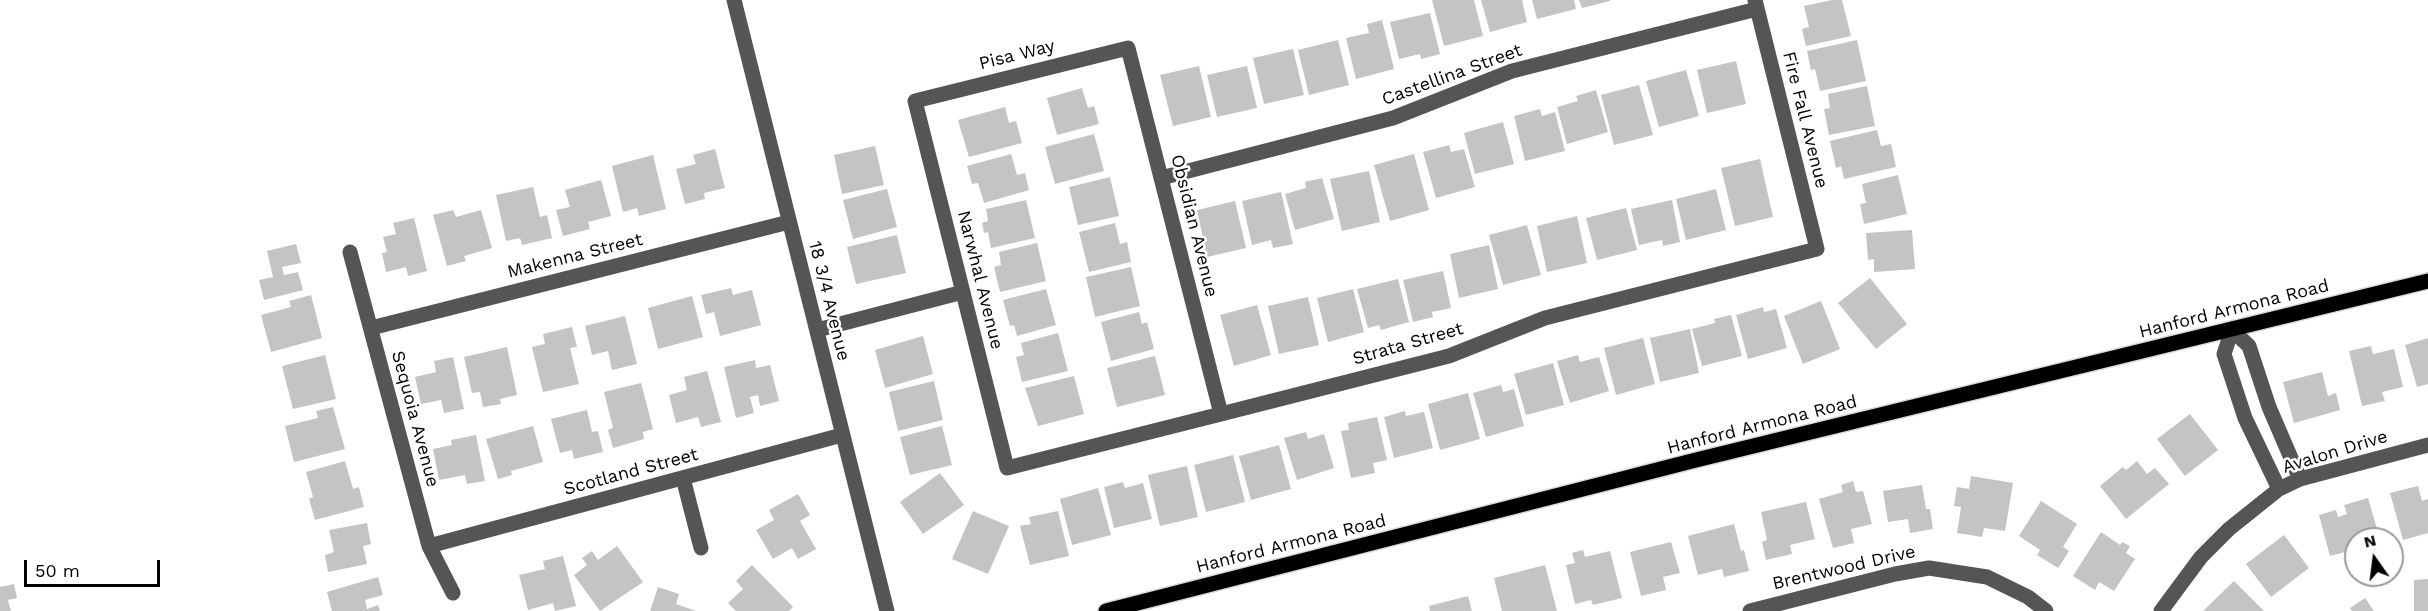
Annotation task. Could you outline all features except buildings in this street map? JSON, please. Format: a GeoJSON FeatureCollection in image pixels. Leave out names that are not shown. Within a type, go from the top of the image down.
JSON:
{"type":"FeatureCollection","features":[{"type":"Feature","properties":{"kind":"main road","name":"Hanford Armona Road"},"geometry":{"type":"LineString","coordinates":[[1106,611],[1696,460],[2428,281]]}},
{"type":"Feature","properties":{"kind":"street","name":"18 3/4 Avenue"},"geometry":{"type":"LineString","coordinates":[[734,0],[887,611]]}},
{"type":"Feature","properties":{"kind":"street","name":"Castellina Street"},"geometry":{"type":"LineString","coordinates":[[1161,178],[1393,118],[1512,71],[1756,4]]}},
{"type":"Feature","properties":{"kind":"street","name":"Fire Fall Avenue"},"geometry":{"type":"LineString","coordinates":[[1756,4],[1817,249]]}},
{"type":"Feature","properties":{"kind":"street","name":"Obsidian Avenue"},"geometry":{"type":"LineString","coordinates":[[1128,48],[1221,414]]}},
{"type":"Feature","properties":{"kind":"street","name":"Pisa Way"},"geometry":{"type":"LineString","coordinates":[[915,101],[1128,48]]}},
{"type":"Feature","properties":{"kind":"street","name":"Narwhal Avenue"},"geometry":{"type":"LineString","coordinates":[[915,101],[1007,468]]}},
{"type":"Feature","properties":{"kind":"street","name":"Makenna Street"},"geometry":{"type":"LineString","coordinates":[[370,328],[789,222]]}},
{"type":"Feature","properties":{"kind":"street","name":"Strata Street"},"geometry":{"type":"LineString","coordinates":[[1007,468],[1449,356],[1545,318],[1817,249]]}},
{"type":"Feature","properties":{"kind":"street","name":"Sequoia Avenue"},"geometry":{"type":"LineString","coordinates":[[350,252],[429,546],[453,593]]}},
{"type":"Feature","properties":{"kind":"street"},"geometry":{"type":"LineString","coordinates":[[817,330],[963,292]]}},
{"type":"Feature","properties":{"kind":"street"},"geometry":{"type":"LineString","coordinates":[[2279,489],[2246,418],[2224,354],[2232,330],[2248,346],[2268,407],[2300,479]]}},
{"type":"Feature","properties":{"kind":"street","name":"Scotland Street"},"geometry":{"type":"LineString","coordinates":[[429,546],[842,435]]}},
{"type":"Feature","properties":{"kind":"street","name":"Avalon Drive"},"geometry":{"type":"LineString","coordinates":[[2161,611],[2201,557],[2229,529],[2279,489],[2300,479],[2428,445]]}},
{"type":"Feature","properties":{"kind":"street"},"geometry":{"type":"LineString","coordinates":[[683,478],[701,548]]}},
{"type":"Feature","properties":{"kind":"street","name":"Brentwood Drive"},"geometry":{"type":"LineString","coordinates":[[1750,611],[1895,574],[1929,568],[1988,577],[2028,597],[2046,611]]}}]}
